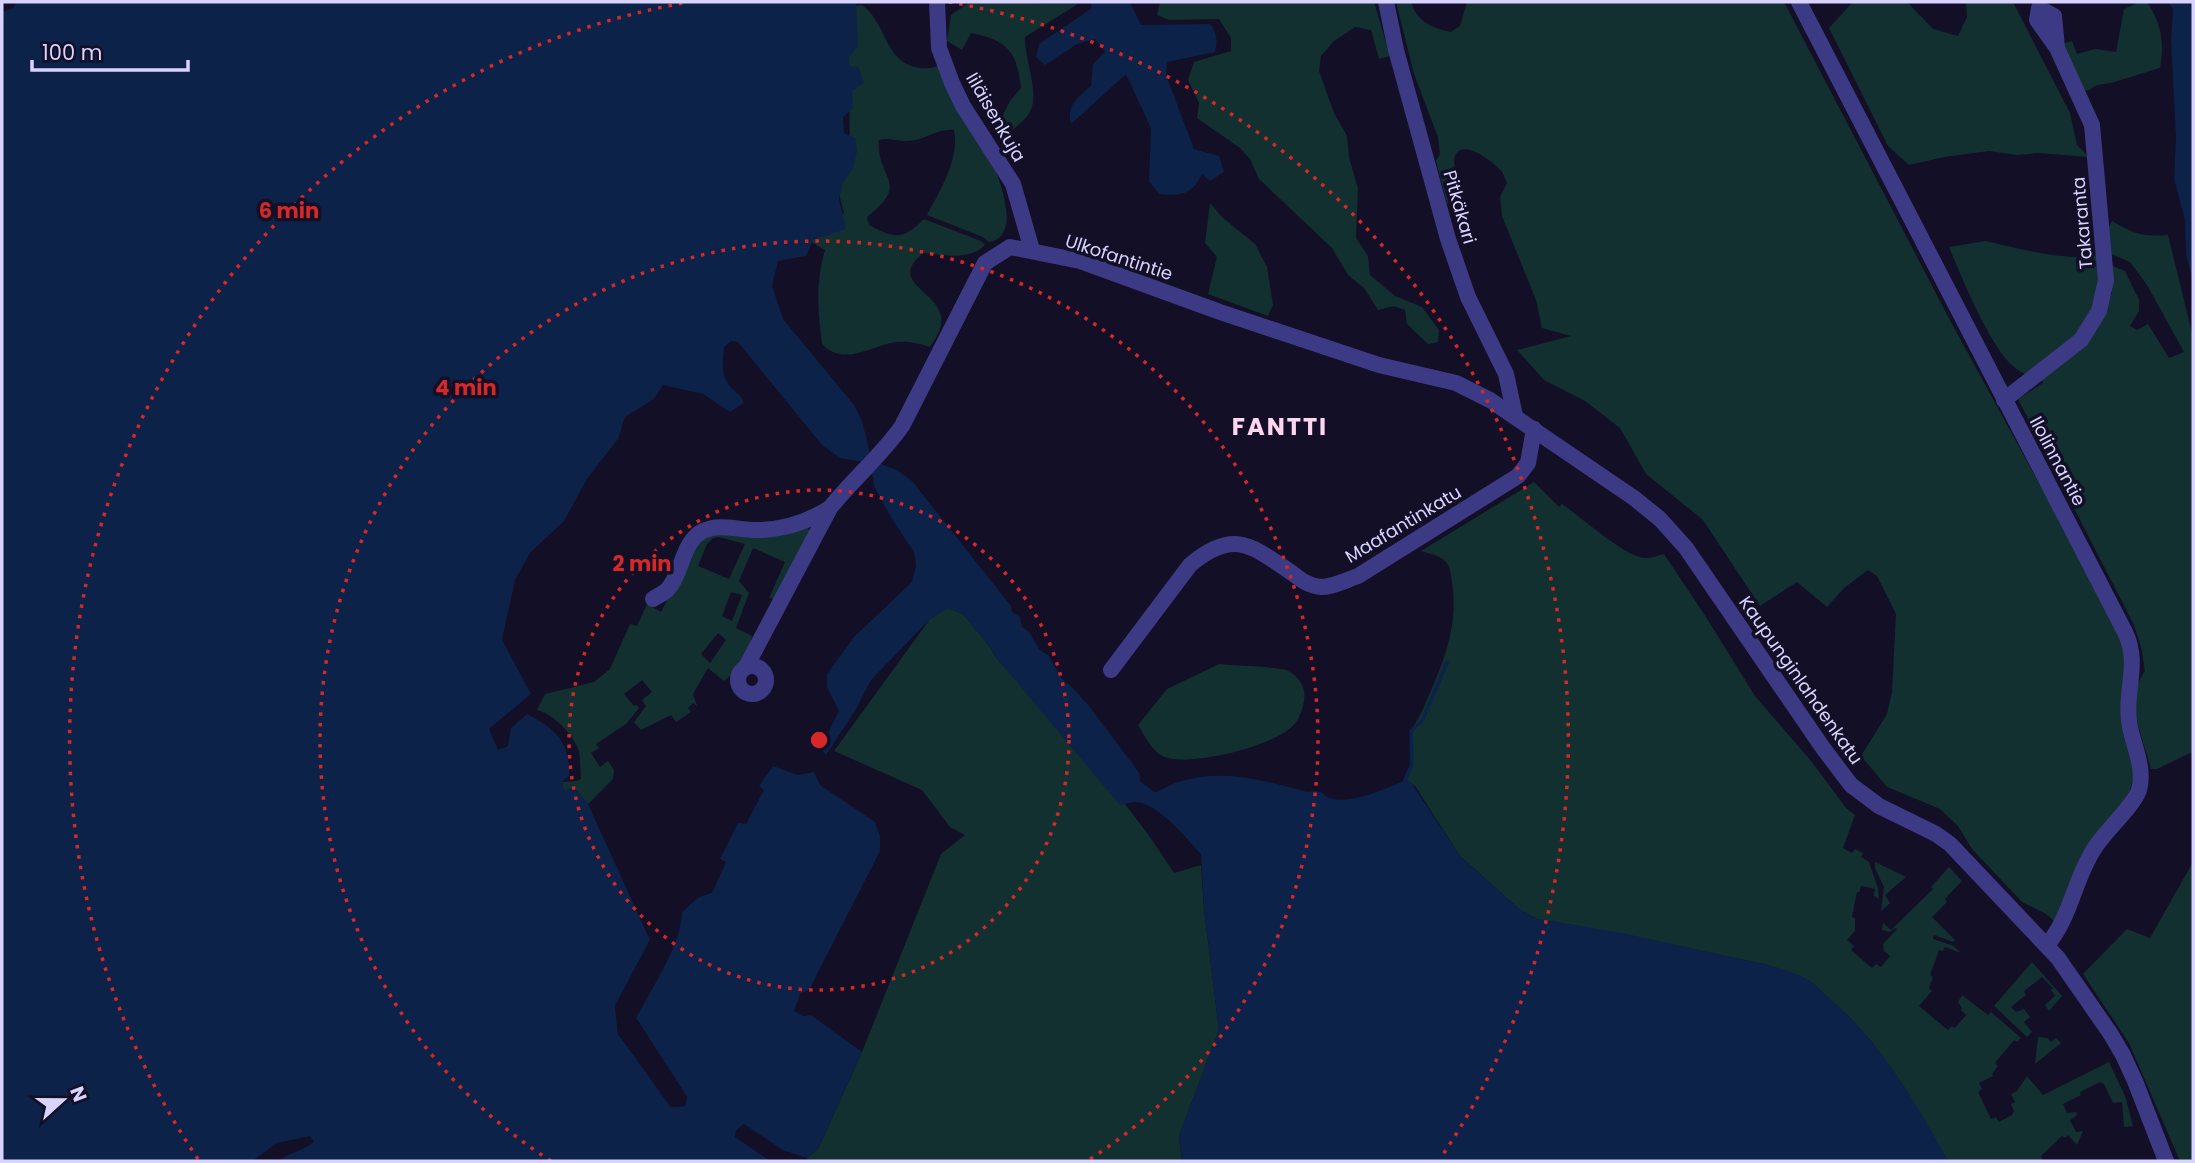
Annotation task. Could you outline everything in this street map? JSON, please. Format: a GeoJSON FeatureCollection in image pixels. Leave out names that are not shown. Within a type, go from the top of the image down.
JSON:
{"type":"FeatureCollection","features":[{"type":"Feature","properties":{"kind":"street","name":"Iiläisenkuja"},"geometry":{"type":"LineString","coordinates":[[937,2],[939,48],[952,83],[962,106],[1013,184],[1032,250]]}},
{"type":"Feature","properties":{"kind":"street","name":"Pitkäkari"},"geometry":{"type":"LineString","coordinates":[[1386,2],[1396,50],[1448,239],[1468,298],[1506,374],[1515,416]]}},
{"type":"Feature","properties":{"kind":"street","name":"Ilolinnantie"},"geometry":{"type":"LineString","coordinates":[[1799,2],[2125,632],[2133,659],[2128,717],[2140,770],[2140,786],[2136,797],[2102,835],[2092,851],[2062,925],[2047,945]]}},
{"type":"Feature","properties":{"kind":"street","name":"Takaranta"},"geometry":{"type":"LineString","coordinates":[[2004,400],[2081,340],[2099,311],[2106,280],[2092,125],[2057,48]]}},
{"type":"Feature","properties":{"kind":"street","name":"Ulkofantintie"},"geometry":{"type":"LineString","coordinates":[[746,667],[830,508],[886,450],[902,426],[985,263],[1010,247],[1080,261],[1220,312],[1379,365],[1456,383],[1490,400],[1534,429]]}},
{"type":"Feature","properties":{"kind":"street","name":"Kaupunginlahdenkatu"},"geometry":{"type":"LineString","coordinates":[[1534,429],[1634,498],[1675,534],[1851,785],[1879,806],[1951,844],[2047,945],[2123,1055],[2166,1161]]}},
{"type":"Feature","properties":{"kind":"street","name":"Maafantinkatu"},"geometry":{"type":"LineString","coordinates":[[1111,670],[1190,565],[1205,555],[1230,544],[1242,544],[1253,547],[1305,582],[1325,587],[1358,576],[1518,476],[1528,463],[1534,429]]}},
{"type":"Feature","properties":{"kind":"street"},"geometry":{"type":"LineString","coordinates":[[653,599],[668,589],[695,535],[719,527],[757,530],[783,527],[809,520],[830,508]]}},
{"type":"Feature","properties":{"kind":"street","name":"Ulkofantintie"},"geometry":{"type":"LineString","coordinates":[[762,639],[763,671]]}},
{"type":"Feature","properties":{"kind":"street"},"geometry":{"type":"LineString","coordinates":[[755,666],[763,671],[766,680],[763,689],[751,695],[742,691],[737,683],[739,674],[746,667],[755,666]]}},
{"type":"Feature","properties":{"kind":"green space"},"geometry":{"type":"Polygon","coordinates":[[[970,2],[1078,4],[1025,37],[1033,88],[1032,107],[1026,118],[1006,135],[997,127],[1010,101],[1021,88],[1013,56],[993,39],[971,33],[962,50],[947,41],[951,15],[970,2]]]}},
{"type":"Feature","properties":{"kind":"green space"},"geometry":{"type":"Polygon","coordinates":[[[1160,2],[1374,2],[1390,56],[1379,59],[1371,30],[1355,27],[1334,41],[1321,56],[1319,71],[1334,113],[1347,136],[1349,157],[1358,189],[1356,238],[1368,256],[1370,275],[1395,296],[1422,307],[1439,330],[1438,342],[1428,344],[1407,324],[1405,310],[1394,306],[1378,310],[1364,288],[1348,275],[1332,248],[1259,179],[1250,159],[1240,148],[1197,118],[1199,103],[1188,80],[1194,62],[1231,51],[1231,38],[1219,19],[1169,20],[1157,15],[1160,2]]]}},
{"type":"Feature","properties":{"kind":"green space"},"geometry":{"type":"Polygon","coordinates":[[[1396,2],[1411,2],[1417,15],[1426,23],[1451,32],[1460,26],[1467,2],[1784,2],[1952,324],[2126,643],[2134,773],[2130,790],[2055,922],[2046,914],[2022,902],[1972,849],[1958,826],[1940,809],[1887,787],[1861,756],[1887,714],[1892,692],[1896,614],[1877,576],[1868,570],[1844,588],[1827,607],[1797,582],[1760,606],[1703,520],[1646,474],[1620,428],[1585,401],[1544,380],[1517,350],[1571,336],[1542,328],[1536,300],[1502,216],[1500,197],[1507,183],[1499,168],[1480,154],[1466,149],[1460,150],[1454,163],[1461,197],[1457,203],[1447,203],[1436,161],[1440,154],[1438,137],[1414,74],[1396,2]]]}},
{"type":"Feature","properties":{"kind":"green space"},"geometry":{"type":"Polygon","coordinates":[[[1853,2],[1907,2],[1933,29],[1958,36],[1967,17],[1966,2],[2013,2],[2070,113],[2077,145],[2089,157],[2038,153],[2017,155],[1989,151],[1909,165],[1888,146],[1829,28],[1853,2]]]}},
{"type":"Feature","properties":{"kind":"green space"},"geometry":{"type":"Polygon","coordinates":[[[2139,2],[2147,2],[2159,26],[2162,42],[2160,68],[2082,91],[2062,44],[2072,41],[2077,54],[2095,49],[2116,52],[2124,9],[2139,2]]]}},
{"type":"Feature","properties":{"kind":"green space"},"geometry":{"type":"Polygon","coordinates":[[[862,5],[877,21],[899,59],[920,68],[932,68],[942,63],[991,159],[1002,188],[1007,214],[1003,233],[989,242],[983,237],[927,215],[952,163],[954,130],[914,140],[879,140],[879,153],[890,188],[880,205],[867,217],[869,225],[898,235],[910,231],[924,219],[981,241],[985,245],[964,255],[923,253],[914,263],[910,271],[912,279],[931,299],[941,316],[940,329],[930,347],[896,342],[848,355],[830,351],[822,344],[819,285],[825,250],[806,239],[844,213],[837,186],[850,152],[848,38],[855,6],[862,5]]]}},
{"type":"Feature","properties":{"kind":"green space"},"geometry":{"type":"Polygon","coordinates":[[[1210,203],[1222,217],[1255,244],[1267,267],[1273,305],[1268,316],[1208,294],[1217,257],[1205,243],[1210,203]]]}},
{"type":"Feature","properties":{"kind":"green space"},"geometry":{"type":"Polygon","coordinates":[[[2112,221],[2138,234],[2168,235],[2193,337],[2193,754],[2157,769],[2151,769],[2137,719],[2136,694],[2145,671],[2134,625],[2018,399],[2043,383],[2041,379],[2096,328],[2112,293],[2108,264],[2125,271],[2139,300],[2139,311],[2130,326],[2137,330],[2148,324],[2169,358],[2184,352],[2147,285],[2130,262],[2109,253],[2109,227],[2112,221]]]}},
{"type":"Feature","properties":{"kind":"green space"},"geometry":{"type":"Polygon","coordinates":[[[1985,241],[2071,257],[2098,255],[2099,278],[2091,313],[2072,338],[2027,375],[2004,357],[1995,343],[1949,247],[1985,241]]]}},
{"type":"Feature","properties":{"kind":"green space"},"geometry":{"type":"Polygon","coordinates":[[[1534,482],[1559,507],[1562,504],[1628,552],[1647,558],[1664,554],[1755,696],[1812,762],[1846,808],[1855,815],[1843,848],[1852,853],[1855,849],[1863,853],[1861,857],[1869,862],[1879,899],[1874,896],[1875,889],[1861,886],[1857,892],[1852,917],[1855,918],[1855,931],[1847,940],[1854,946],[1851,950],[1872,968],[1876,964],[1881,967],[1890,956],[1884,951],[1883,944],[1897,929],[1890,932],[1882,930],[1883,923],[1891,930],[1933,889],[1931,887],[1949,867],[1962,881],[1932,917],[1955,940],[1953,942],[1934,935],[1933,939],[1954,946],[1961,953],[1945,947],[1943,951],[1939,950],[1930,975],[1933,977],[1929,988],[1932,991],[1919,1006],[1948,1030],[1952,1026],[1955,1028],[1966,1015],[1958,1002],[1962,995],[1988,1015],[1991,1012],[2021,1038],[2017,1042],[2014,1040],[1995,1063],[1998,1066],[1993,1076],[1979,1083],[1982,1089],[1978,1092],[1991,1119],[1996,1117],[1999,1122],[2012,1115],[2014,1111],[2011,1104],[2015,1102],[2011,1094],[2017,1091],[2027,1076],[2043,1095],[2109,1062],[2125,1096],[2133,1126],[2124,1127],[2122,1102],[2113,1103],[2104,1084],[2100,1082],[2063,1104],[2067,1113],[2076,1112],[2077,1115],[2070,1120],[2076,1132],[2083,1131],[2077,1145],[2068,1135],[2065,1138],[2062,1136],[2041,1156],[2043,1161],[1948,1161],[1902,1084],[1872,1042],[1809,981],[1764,964],[1537,919],[1519,909],[1460,856],[1415,786],[1405,780],[1411,761],[1411,733],[1446,652],[1454,607],[1451,573],[1447,563],[1438,556],[1421,551],[1534,482]]]}},
{"type":"Feature","properties":{"kind":"green space"},"geometry":{"type":"Polygon","coordinates":[[[808,528],[810,532],[776,599],[769,598],[785,562],[753,548],[739,581],[749,593],[736,628],[752,636],[748,650],[724,681],[708,668],[693,694],[697,706],[693,703],[688,708],[691,712],[676,722],[671,715],[641,730],[634,722],[646,706],[642,700],[652,692],[642,680],[624,694],[639,708],[626,724],[596,744],[599,748],[591,753],[600,767],[608,761],[614,770],[613,779],[588,804],[574,788],[564,791],[562,782],[581,779],[580,756],[575,743],[555,720],[537,710],[545,694],[594,682],[610,669],[630,624],[637,626],[647,604],[661,612],[700,538],[718,530],[808,528]],[[713,538],[707,544],[698,566],[729,579],[745,544],[713,538]],[[731,592],[722,616],[732,621],[742,595],[731,592]],[[718,633],[701,654],[710,663],[726,640],[718,633]]]}},
{"type":"Feature","properties":{"kind":"green space"},"geometry":{"type":"Polygon","coordinates":[[[948,608],[963,614],[994,655],[1088,760],[1134,815],[1174,873],[1201,865],[1219,1030],[1179,1136],[1182,1161],[809,1161],[807,1158],[818,1149],[862,1052],[941,854],[965,835],[950,827],[922,790],[834,751],[930,619],[948,608]]]}},
{"type":"Feature","properties":{"kind":"green space"},"geometry":{"type":"Polygon","coordinates":[[[1219,664],[1291,672],[1304,691],[1304,703],[1298,719],[1287,731],[1273,739],[1235,752],[1194,759],[1160,755],[1138,725],[1167,689],[1219,664]]]}},
{"type":"Feature","properties":{"kind":"green space"},"geometry":{"type":"Polygon","coordinates":[[[1875,862],[1906,877],[1885,895],[1890,903],[1881,911],[1884,887],[1875,862]]]}},
{"type":"Feature","properties":{"kind":"green space"},"geometry":{"type":"Polygon","coordinates":[[[2193,862],[2193,1161],[2180,1161],[2129,1043],[2083,974],[2127,929],[2150,938],[2193,862]]]}},
{"type":"Feature","properties":{"kind":"green space"},"geometry":{"type":"Polygon","coordinates":[[[2032,962],[2062,996],[2049,1011],[2045,1005],[2055,996],[2051,990],[2053,988],[2042,977],[2024,991],[2026,995],[2011,1007],[2016,1012],[2024,1009],[2030,1017],[2024,1022],[2032,1032],[2027,1037],[1994,1006],[2032,962]]]}},
{"type":"Feature","properties":{"kind":"green space"},"geometry":{"type":"Polygon","coordinates":[[[2038,1037],[2048,1038],[2051,1042],[2056,1038],[2061,1043],[2035,1064],[2038,1037]]]}},
{"type":"Feature","properties":{"kind":"water"},"geometry":{"type":"Polygon","coordinates":[[[16,2],[856,2],[858,46],[850,56],[848,65],[859,68],[864,83],[852,91],[853,108],[843,117],[844,133],[855,138],[857,151],[853,169],[843,182],[839,199],[846,229],[813,240],[806,256],[778,261],[772,286],[783,319],[854,405],[862,421],[870,453],[881,464],[897,470],[912,481],[1011,606],[1012,612],[1020,617],[1022,627],[1029,632],[1040,650],[1049,656],[1062,679],[1089,706],[1140,774],[1143,791],[1148,795],[1178,782],[1227,776],[1259,780],[1307,792],[1321,792],[1329,798],[1341,800],[1380,791],[1405,780],[1410,781],[1460,856],[1519,909],[1537,919],[1617,932],[1764,964],[1810,981],[1855,1023],[1886,1060],[1948,1161],[1182,1161],[1179,1136],[1219,1030],[1204,908],[1201,854],[1153,808],[1136,802],[1120,805],[963,614],[948,608],[930,619],[871,680],[855,711],[826,755],[820,749],[839,711],[827,687],[827,674],[854,637],[912,582],[916,566],[914,552],[892,519],[864,462],[840,458],[822,445],[738,342],[731,341],[724,347],[723,372],[727,382],[744,403],[730,412],[703,394],[663,385],[654,399],[625,417],[618,439],[587,479],[564,521],[530,553],[515,580],[502,640],[531,694],[489,729],[498,750],[508,746],[511,728],[527,714],[546,725],[564,745],[569,776],[562,782],[564,791],[574,788],[588,804],[650,940],[615,1006],[618,1034],[671,1107],[685,1106],[687,1097],[636,1018],[671,952],[681,925],[682,912],[699,897],[712,893],[726,862],[720,859],[738,823],[746,824],[764,790],[759,786],[773,766],[798,775],[814,772],[820,785],[875,822],[880,836],[880,851],[809,990],[800,994],[794,1011],[803,1016],[811,1015],[862,1052],[818,1149],[807,1158],[783,1150],[744,1124],[736,1130],[735,1137],[770,1161],[279,1161],[314,1142],[310,1136],[277,1143],[253,1161],[2,1161],[2,12],[13,8],[16,2]]]}},
{"type":"Feature","properties":{"kind":"water"},"geometry":{"type":"Polygon","coordinates":[[[1090,2],[1130,2],[1141,25],[1210,24],[1216,37],[1215,52],[1167,62],[1166,75],[1194,149],[1219,156],[1224,172],[1210,181],[1202,174],[1185,193],[1159,194],[1149,181],[1151,128],[1126,74],[1071,124],[1072,107],[1091,86],[1093,64],[1105,52],[1095,39],[1077,44],[1045,65],[1036,57],[1039,44],[1092,8],[1090,2]]]}},
{"type":"Feature","properties":{"kind":"water"},"geometry":{"type":"Polygon","coordinates":[[[2168,2],[2193,2],[2193,280],[2186,255],[2185,220],[2174,178],[2176,138],[2171,41],[2173,9],[2168,2]]]}},
{"type":"Feature","properties":{"kind":"pier"},"geometry":{"type":"Polygon","coordinates":[[[650,940],[653,942],[618,1006],[621,1033],[673,1103],[682,1103],[683,1098],[633,1018],[668,949],[671,950],[636,1018],[687,1097],[685,1106],[671,1107],[618,1034],[615,1006],[650,940]]]}},
{"type":"Feature","properties":{"kind":"waterway"},"geometry":{"type":"LineString","coordinates":[[1405,780],[1412,764],[1411,731],[1422,721],[1447,663]]}},
{"type":"Feature","properties":{"kind":"waterway"},"geometry":{"type":"LineString","coordinates":[[1134,783],[1158,801]]}},
{"type":"Feature","properties":{"kind":"district","name":"FANTTI"},"geometry":{"type":"Point","coordinates":[1280,426]}}]}
